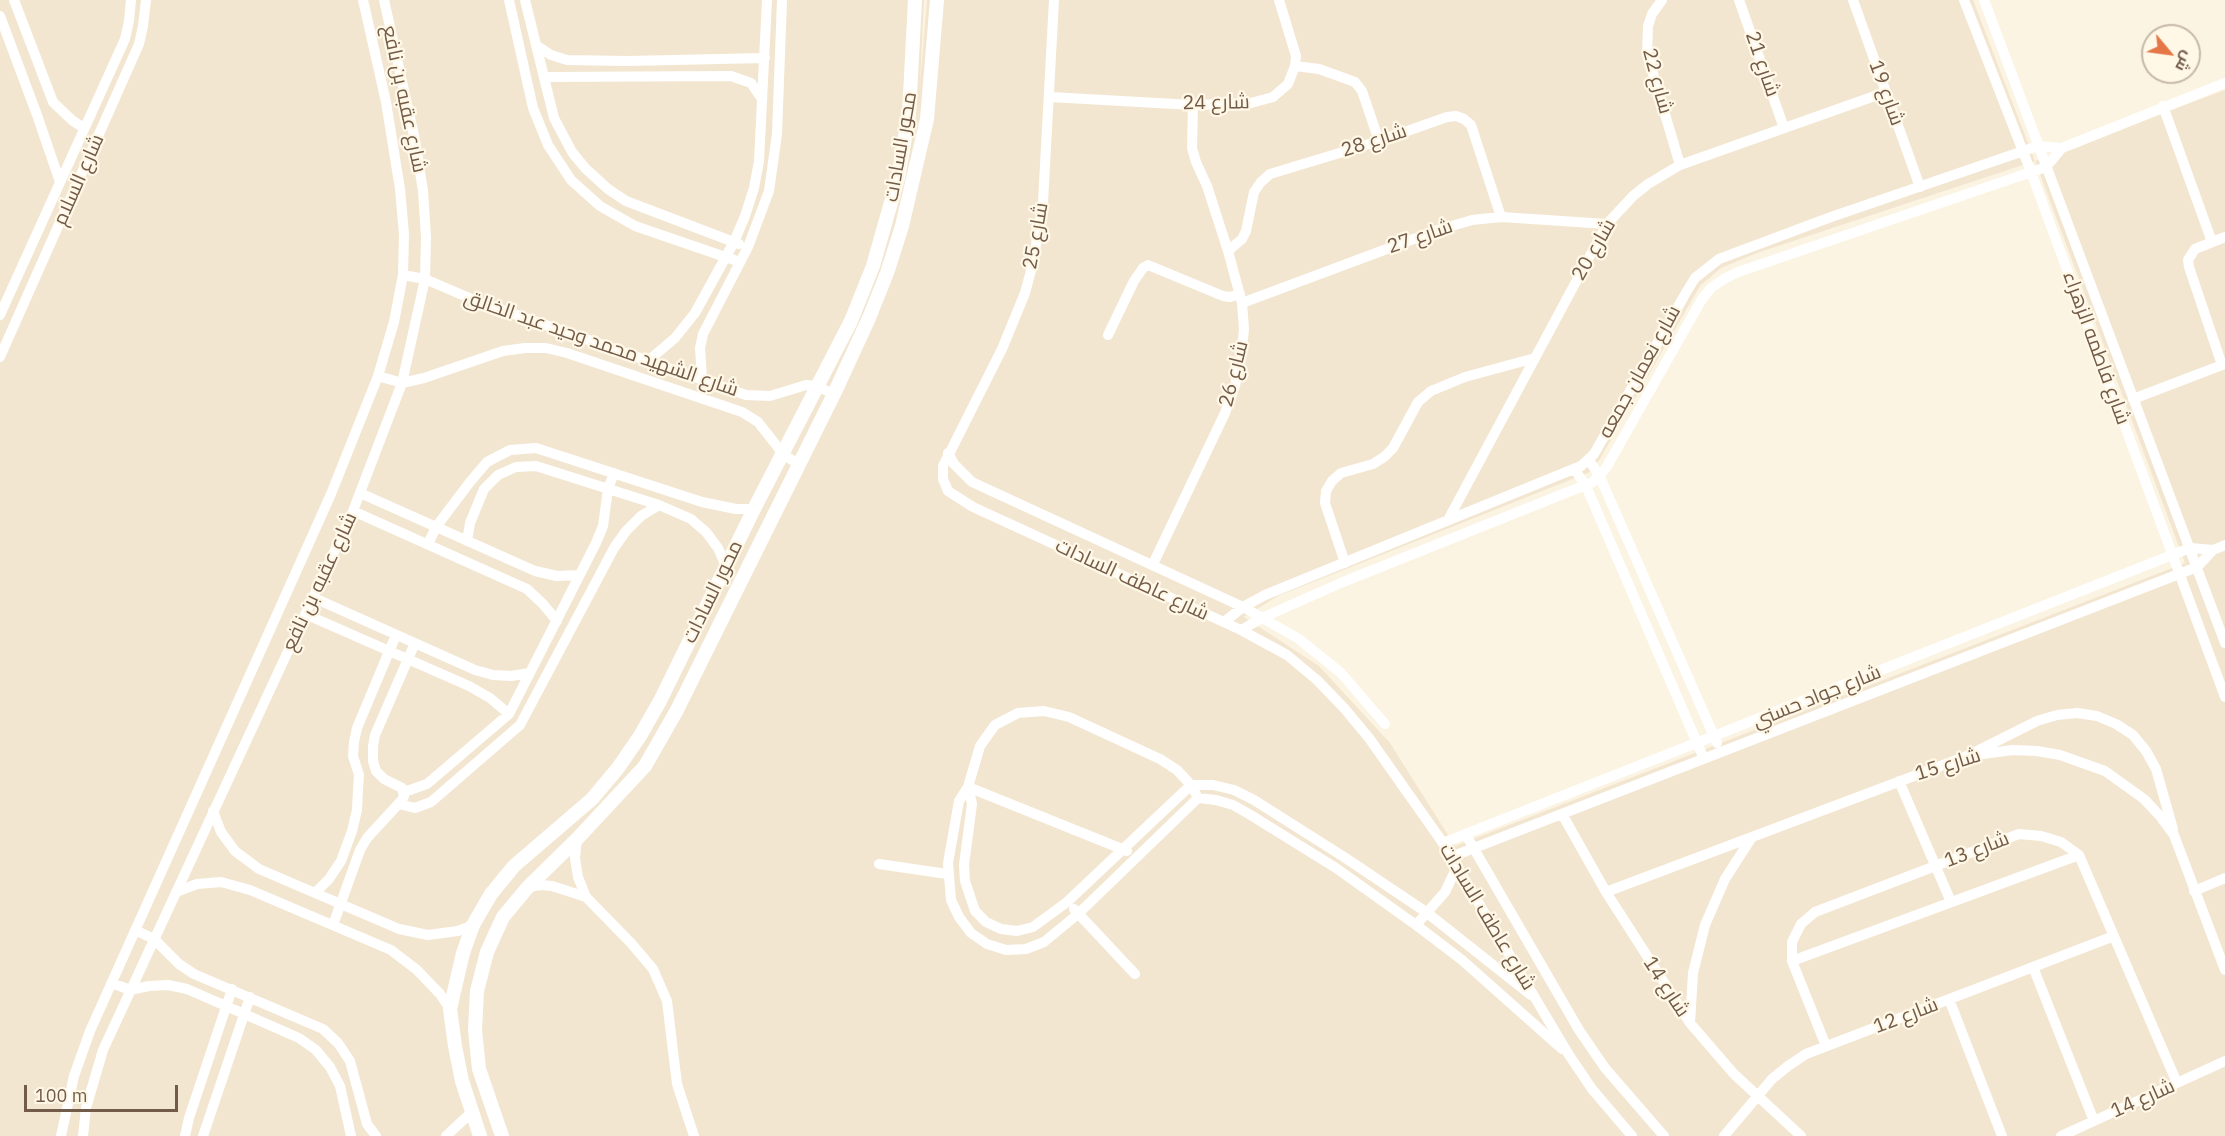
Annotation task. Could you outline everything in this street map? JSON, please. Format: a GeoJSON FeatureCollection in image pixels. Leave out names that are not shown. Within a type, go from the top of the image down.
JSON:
{"type":"FeatureCollection","features":[{"type":"Feature","properties":{"kind":"street"},"geometry":{"type":"LineString","coordinates":[[14,0],[53,102],[84,128]]}},
{"type":"Feature","properties":{"kind":"street","name":"شارع السلام"},"geometry":{"type":"LineString","coordinates":[[0,315],[125,39],[132,0]]}},
{"type":"Feature","properties":{"kind":"street","name":"شارع السلام"},"geometry":{"type":"LineString","coordinates":[[0,357],[139,44],[146,0]]}},
{"type":"Feature","properties":{"kind":"street","name":"شارع عقبه بن نافع"},"geometry":{"type":"LineString","coordinates":[[62,1136],[74,1076],[90,1031],[331,494],[378,376],[393,322],[403,275],[404,234],[394,141],[363,0]]}},
{"type":"Feature","properties":{"kind":"street","name":"شارع عقبه بن نافع"},"geometry":{"type":"LineString","coordinates":[[83,1136],[86,1108],[103,1050],[360,494],[402,383],[425,279],[426,237],[423,191],[415,140],[384,0]]}},
{"type":"Feature","properties":{"kind":"street"},"geometry":{"type":"LineString","coordinates":[[509,0],[533,108],[548,145],[571,180],[600,206],[635,226],[740,262]]}},
{"type":"Feature","properties":{"kind":"street"},"geometry":{"type":"LineString","coordinates":[[525,0],[545,77],[549,103],[563,138],[596,180],[626,201],[643,209],[748,247]]}},
{"type":"Feature","properties":{"kind":"street"},"geometry":{"type":"LineString","coordinates":[[649,360],[686,326],[734,242],[754,188],[759,161],[767,0]]}},
{"type":"Feature","properties":{"kind":"street"},"geometry":{"type":"LineString","coordinates":[[702,380],[700,348],[703,334],[748,247],[769,191],[777,134],[782,0]]}},
{"type":"Feature","properties":{"kind":"street","name":"محور السادات"},"geometry":{"type":"LineString","coordinates":[[480,1136],[456,1054],[450,1009],[463,952],[473,926],[491,894],[514,866],[592,799],[640,736],[660,701],[754,509],[851,321],[873,266],[893,199],[909,114],[915,0]]}},
{"type":"Feature","properties":{"kind":"street","name":"محور السادات"},"geometry":{"type":"LineString","coordinates":[[502,1136],[479,1069],[475,1030],[477,990],[487,952],[504,917],[528,887],[577,839],[645,766],[677,710],[834,394],[869,318],[902,226],[927,118],[937,0]]}},
{"type":"Feature","properties":{"kind":"street","name":"شارع 25"},"geometry":{"type":"LineString","coordinates":[[948,453],[1002,349],[1025,292],[1035,253],[1043,202],[1054,0]]}},
{"type":"Feature","properties":{"kind":"street"},"geometry":{"type":"LineString","coordinates":[[1279,0],[1296,56],[1295,66],[1319,69],[1355,82],[1362,90],[1379,141]]}},
{"type":"Feature","properties":{"kind":"street","name":"شارع 22"},"geometry":{"type":"LineString","coordinates":[[1662,0],[1652,14],[1648,27],[1647,53],[1680,165]]}},
{"type":"Feature","properties":{"kind":"street","name":"شارع 21"},"geometry":{"type":"LineString","coordinates":[[1739,0],[1784,128]]}},
{"type":"Feature","properties":{"kind":"street","name":"شارع 19"},"geometry":{"type":"LineString","coordinates":[[1853,0],[1920,186]]}},
{"type":"Feature","properties":{"kind":"street","name":"شارع فاطمه الزهراء"},"geometry":{"type":"LineString","coordinates":[[1964,0],[2031,172],[2225,697]]}},
{"type":"Feature","properties":{"kind":"street","name":"شارع فاطمه الزهراء"},"geometry":{"type":"LineString","coordinates":[[1984,0],[2225,643]]}},
{"type":"Feature","properties":{"kind":"street"},"geometry":{"type":"LineString","coordinates":[[0,16],[60,182]]}},
{"type":"Feature","properties":{"kind":"street"},"geometry":{"type":"LineString","coordinates":[[537,46],[551,55],[567,60],[627,62],[765,58]]}},
{"type":"Feature","properties":{"kind":"street","name":"شارع 24"},"geometry":{"type":"LineString","coordinates":[[1050,97],[1192,105],[1264,101],[1273,97],[1288,84],[1295,66]]}},
{"type":"Feature","properties":{"kind":"street"},"geometry":{"type":"LineString","coordinates":[[545,77],[731,76],[750,83],[763,100]]}},
{"type":"Feature","properties":{"kind":"street","name":"شارع نعمان جمعه"},"geometry":{"type":"LineString","coordinates":[[1241,630],[1264,617],[1343,582],[1586,486],[1600,477],[1702,299],[1724,279],[1738,272],[2046,167],[2062,148],[2225,83]]}},
{"type":"Feature","properties":{"kind":"street","name":"شارع 20"},"geometry":{"type":"LineString","coordinates":[[1448,520],[1614,214],[1647,184],[1680,165],[1886,92]]}},
{"type":"Feature","properties":{"kind":"street","name":"شارع 26"},"geometry":{"type":"LineString","coordinates":[[1153,564],[1225,413],[1242,358],[1244,329],[1241,298],[1207,186],[1192,148],[1192,105]]}},
{"type":"Feature","properties":{"kind":"street"},"geometry":{"type":"LineString","coordinates":[[2163,106],[2212,242]]}},
{"type":"Feature","properties":{"kind":"street","name":"شارع 28"},"geometry":{"type":"LineString","coordinates":[[1228,251],[1242,239],[1246,231],[1254,192],[1270,174],[1379,141],[1447,117],[1456,116],[1471,125],[1501,217]]}},
{"type":"Feature","properties":{"kind":"street","name":"شارع نعمان جمعه"},"geometry":{"type":"LineString","coordinates":[[1224,622],[1243,607],[1265,595],[1575,470],[1589,460],[1695,278],[1719,259],[2038,146],[2062,148]]}},
{"type":"Feature","properties":{"kind":"street"},"geometry":{"type":"LineString","coordinates":[[1881,200],[1887,205],[1892,220]]}},
{"type":"Feature","properties":{"kind":"street","name":"شارع 27"},"geometry":{"type":"LineString","coordinates":[[1241,298],[1445,227],[1473,220],[1501,217],[1607,224]]}},
{"type":"Feature","properties":{"kind":"street"},"geometry":{"type":"LineString","coordinates":[[1831,218],[1836,232],[1842,236]]}},
{"type":"Feature","properties":{"kind":"street"},"geometry":{"type":"LineString","coordinates":[[2133,399],[2224,365],[2188,260],[2195,249],[2225,237]]}},
{"type":"Feature","properties":{"kind":"street"},"geometry":{"type":"LineString","coordinates":[[1108,335],[1134,281],[1148,265],[1223,296],[1241,298]]}},
{"type":"Feature","properties":{"kind":"street","name":"شارع الشهيد محمد وحيد عبد الخالق"},"geometry":{"type":"LineString","coordinates":[[403,275],[425,279],[474,300],[754,397],[777,395],[801,386],[816,386]]}},
{"type":"Feature","properties":{"kind":"street"},"geometry":{"type":"LineString","coordinates":[[0,294],[12,288]]}},
{"type":"Feature","properties":{"kind":"street","name":"شارع الشهيد محمد وحيد عبد الخالق"},"geometry":{"type":"LineString","coordinates":[[402,383],[424,378],[503,351],[546,348],[742,412],[758,423],[784,454],[800,465]]}},
{"type":"Feature","properties":{"kind":"street"},"geometry":{"type":"LineString","coordinates":[[1345,563],[1325,503],[1326,491],[1332,481],[1341,473],[1373,464],[1384,457],[1393,448],[1418,402],[1431,391],[1465,377],[1535,358]]}},
{"type":"Feature","properties":{"kind":"street"},"geometry":{"type":"LineString","coordinates":[[378,376],[402,383]]}},
{"type":"Feature","properties":{"kind":"street"},"geometry":{"type":"LineString","coordinates":[[816,386],[834,394]]}},
{"type":"Feature","properties":{"kind":"street"},"geometry":{"type":"LineString","coordinates":[[428,544],[436,527],[487,462],[510,450],[536,448],[719,507],[754,509]]}},
{"type":"Feature","properties":{"kind":"street","name":"شارع عاطف السادات"},"geometry":{"type":"LineString","coordinates":[[948,453],[954,464],[972,482],[1264,617],[1299,639],[1341,673],[1384,724]]}},
{"type":"Feature","properties":{"kind":"street","name":"شارع عاطف السادات"},"geometry":{"type":"LineString","coordinates":[[948,453],[943,465],[943,478],[948,491],[957,498],[1241,630],[1287,655],[1324,687],[1369,738],[1443,843],[1569,1055],[1592,1089],[1632,1136]]}},
{"type":"Feature","properties":{"kind":"street"},"geometry":{"type":"LineString","coordinates":[[1589,460],[1600,477],[1721,752]]}},
{"type":"Feature","properties":{"kind":"street"},"geometry":{"type":"LineString","coordinates":[[467,541],[470,523],[484,489],[498,475],[516,467],[536,466],[659,505],[691,519],[706,532],[718,548],[726,566]]}},
{"type":"Feature","properties":{"kind":"street"},"geometry":{"type":"LineString","coordinates":[[1575,470],[1586,486],[1704,759]]}},
{"type":"Feature","properties":{"kind":"street"},"geometry":{"type":"LineString","coordinates":[[404,792],[427,784],[509,714],[603,526],[614,473]]}},
{"type":"Feature","properties":{"kind":"street"},"geometry":{"type":"LineString","coordinates":[[360,494],[535,572],[557,576],[579,575]]}},
{"type":"Feature","properties":{"kind":"street"},"geometry":{"type":"LineString","coordinates":[[399,804],[416,808],[431,802],[520,725],[614,548],[641,516],[659,505]]}},
{"type":"Feature","properties":{"kind":"street"},"geometry":{"type":"LineString","coordinates":[[352,511],[527,589],[543,603],[556,621]]}},
{"type":"Feature","properties":{"kind":"street"},"geometry":{"type":"LineString","coordinates":[[2190,548],[2212,550],[2225,545]]}},
{"type":"Feature","properties":{"kind":"street","name":"شارع جواد حسني"},"geometry":{"type":"LineString","coordinates":[[1443,843],[2190,548]]}},
{"type":"Feature","properties":{"kind":"street"},"geometry":{"type":"LineString","coordinates":[[2197,567],[2212,550]]}},
{"type":"Feature","properties":{"kind":"street","name":"شارع جواد حسني"},"geometry":{"type":"LineString","coordinates":[[1454,862],[1473,848],[2197,567]]}},
{"type":"Feature","properties":{"kind":"street"},"geometry":{"type":"LineString","coordinates":[[312,597],[475,670],[493,675],[512,676],[530,673]]}},
{"type":"Feature","properties":{"kind":"street"},"geometry":{"type":"LineString","coordinates":[[305,614],[469,686],[490,698],[509,714]]}},
{"type":"Feature","properties":{"kind":"street"},"geometry":{"type":"LineString","coordinates":[[315,893],[329,879],[341,861],[352,831],[357,810],[359,775],[353,756],[357,728],[396,635]]}},
{"type":"Feature","properties":{"kind":"street"},"geometry":{"type":"LineString","coordinates":[[1287,655],[1299,639]]}},
{"type":"Feature","properties":{"kind":"street"},"geometry":{"type":"LineString","coordinates":[[333,925],[360,850],[377,825],[402,800],[404,792],[399,785],[384,779],[376,771],[373,761],[375,735],[415,643]]}},
{"type":"Feature","properties":{"kind":"street"},"geometry":{"type":"LineString","coordinates":[[1044,711],[1069,717],[1160,759],[1177,770],[1191,785],[1198,798],[1078,914],[1044,942],[1026,949],[1006,950],[987,944],[971,933],[959,917],[951,900],[947,874],[959,801],[968,787],[980,746],[995,725],[1018,713],[1044,711]]}},
{"type":"Feature","properties":{"kind":"street"},"geometry":{"type":"LineString","coordinates":[[1967,756],[2037,721],[2057,715],[2077,713],[2097,716],[2133,735],[2146,751],[2156,769],[2174,836]]}},
{"type":"Feature","properties":{"kind":"street","name":"شارع 15"},"geometry":{"type":"LineString","coordinates":[[1606,892],[1967,756],[2013,750],[2037,751],[2060,755],[2105,771],[2144,799],[2174,836],[2225,970]]}},
{"type":"Feature","properties":{"kind":"street"},"geometry":{"type":"LineString","coordinates":[[359,775],[376,771]]}},
{"type":"Feature","properties":{"kind":"street"},"geometry":{"type":"LineString","coordinates":[[1899,781],[1951,902]]}},
{"type":"Feature","properties":{"kind":"street"},"geometry":{"type":"LineString","coordinates":[[968,787],[972,804],[964,865],[967,889],[975,911],[986,922],[1001,929],[1017,931],[1033,927],[1067,902],[1191,785],[1213,785],[1234,790],[1254,800],[1344,857],[1426,912],[1537,1000]]}},
{"type":"Feature","properties":{"kind":"street"},"geometry":{"type":"LineString","coordinates":[[968,787],[1138,856]]}},
{"type":"Feature","properties":{"kind":"street"},"geometry":{"type":"LineString","coordinates":[[1198,798],[1233,805],[1336,868],[1462,960],[1569,1055]]}},
{"type":"Feature","properties":{"kind":"street"},"geometry":{"type":"LineString","coordinates":[[213,811],[222,832],[235,851],[259,869],[399,929],[428,935],[458,931],[473,926]]}},
{"type":"Feature","properties":{"kind":"street","name":"شارع 14"},"geometry":{"type":"LineString","coordinates":[[1562,814],[1606,892],[1690,1023],[1710,1049],[1801,1136]]}},
{"type":"Feature","properties":{"kind":"street","name":"شارع 13"},"geometry":{"type":"LineString","coordinates":[[1792,961],[1792,942],[1800,924],[1815,912],[2019,834],[2041,836],[2061,843],[2079,855]]}},
{"type":"Feature","properties":{"kind":"street","name":"شارع عاطف السادات"},"geometry":{"type":"LineString","coordinates":[[1466,835],[1579,1030],[1633,1103],[1664,1136]]}},
{"type":"Feature","properties":{"kind":"street"},"geometry":{"type":"LineString","coordinates":[[1690,1023],[1693,973],[1705,925],[1725,879],[1752,837]]}},
{"type":"Feature","properties":{"kind":"street"},"geometry":{"type":"LineString","coordinates":[[577,839],[575,858],[578,878],[586,897],[653,969],[667,1001],[677,1084],[694,1136]]}},
{"type":"Feature","properties":{"kind":"street"},"geometry":{"type":"LineString","coordinates":[[1826,1046],[1792,961],[2079,855],[2177,1083]]}},
{"type":"Feature","properties":{"kind":"street"},"geometry":{"type":"LineString","coordinates":[[1416,925],[1445,892],[1454,862]]}},
{"type":"Feature","properties":{"kind":"street"},"geometry":{"type":"LineString","coordinates":[[879,864],[947,874]]}},
{"type":"Feature","properties":{"kind":"street"},"geometry":{"type":"LineString","coordinates":[[2194,891],[2225,878]]}},
{"type":"Feature","properties":{"kind":"street"},"geometry":{"type":"LineString","coordinates":[[176,892],[197,884],[221,882],[232,884],[333,925],[391,950],[417,970],[440,994],[450,1009]]}},
{"type":"Feature","properties":{"kind":"street"},"geometry":{"type":"LineString","coordinates":[[528,887],[552,886],[586,897]]}},
{"type":"Feature","properties":{"kind":"street"},"geometry":{"type":"LineString","coordinates":[[1067,902],[1135,974]]}},
{"type":"Feature","properties":{"kind":"street"},"geometry":{"type":"LineString","coordinates":[[135,930],[154,939],[179,964],[194,974],[323,1029],[338,1043],[350,1061],[367,1124],[376,1136]]}},
{"type":"Feature","properties":{"kind":"street","name":"شارع 12"},"geometry":{"type":"LineString","coordinates":[[1725,1136],[1772,1079],[1806,1054],[2114,936]]}},
{"type":"Feature","properties":{"kind":"street"},"geometry":{"type":"LineString","coordinates":[[2033,967],[2094,1121]]}},
{"type":"Feature","properties":{"kind":"street"},"geometry":{"type":"LineString","coordinates":[[112,982],[130,990],[149,986],[187,989],[299,1038],[316,1050],[330,1067],[340,1086],[351,1136]]}},
{"type":"Feature","properties":{"kind":"street"},"geometry":{"type":"LineString","coordinates":[[185,1136],[232,989]]}},
{"type":"Feature","properties":{"kind":"street"},"geometry":{"type":"LineString","coordinates":[[203,1136],[250,997]]}},
{"type":"Feature","properties":{"kind":"street"},"geometry":{"type":"LineString","coordinates":[[1949,999],[2002,1136]]}},
{"type":"Feature","properties":{"kind":"street","name":"شارع 14"},"geometry":{"type":"LineString","coordinates":[[2061,1136],[2225,1061]]}},
{"type":"Feature","properties":{"kind":"street"},"geometry":{"type":"LineString","coordinates":[[446,1136],[472,1112]]}},
{"type":"Feature","properties":{"kind":"shaded area"},"geometry":{"type":"Polygon","coordinates":[[[0,0],[924,0],[920,84],[927,0],[1973,0],[2035,161],[2225,90],[2225,1136],[0,1136],[0,0]],[[2035,161],[1757,253],[1721,268],[1700,286],[1600,459],[1590,472],[1278,596],[1244,617],[1319,666],[1390,743],[1455,846],[2185,563],[2035,161]]]}}]}
